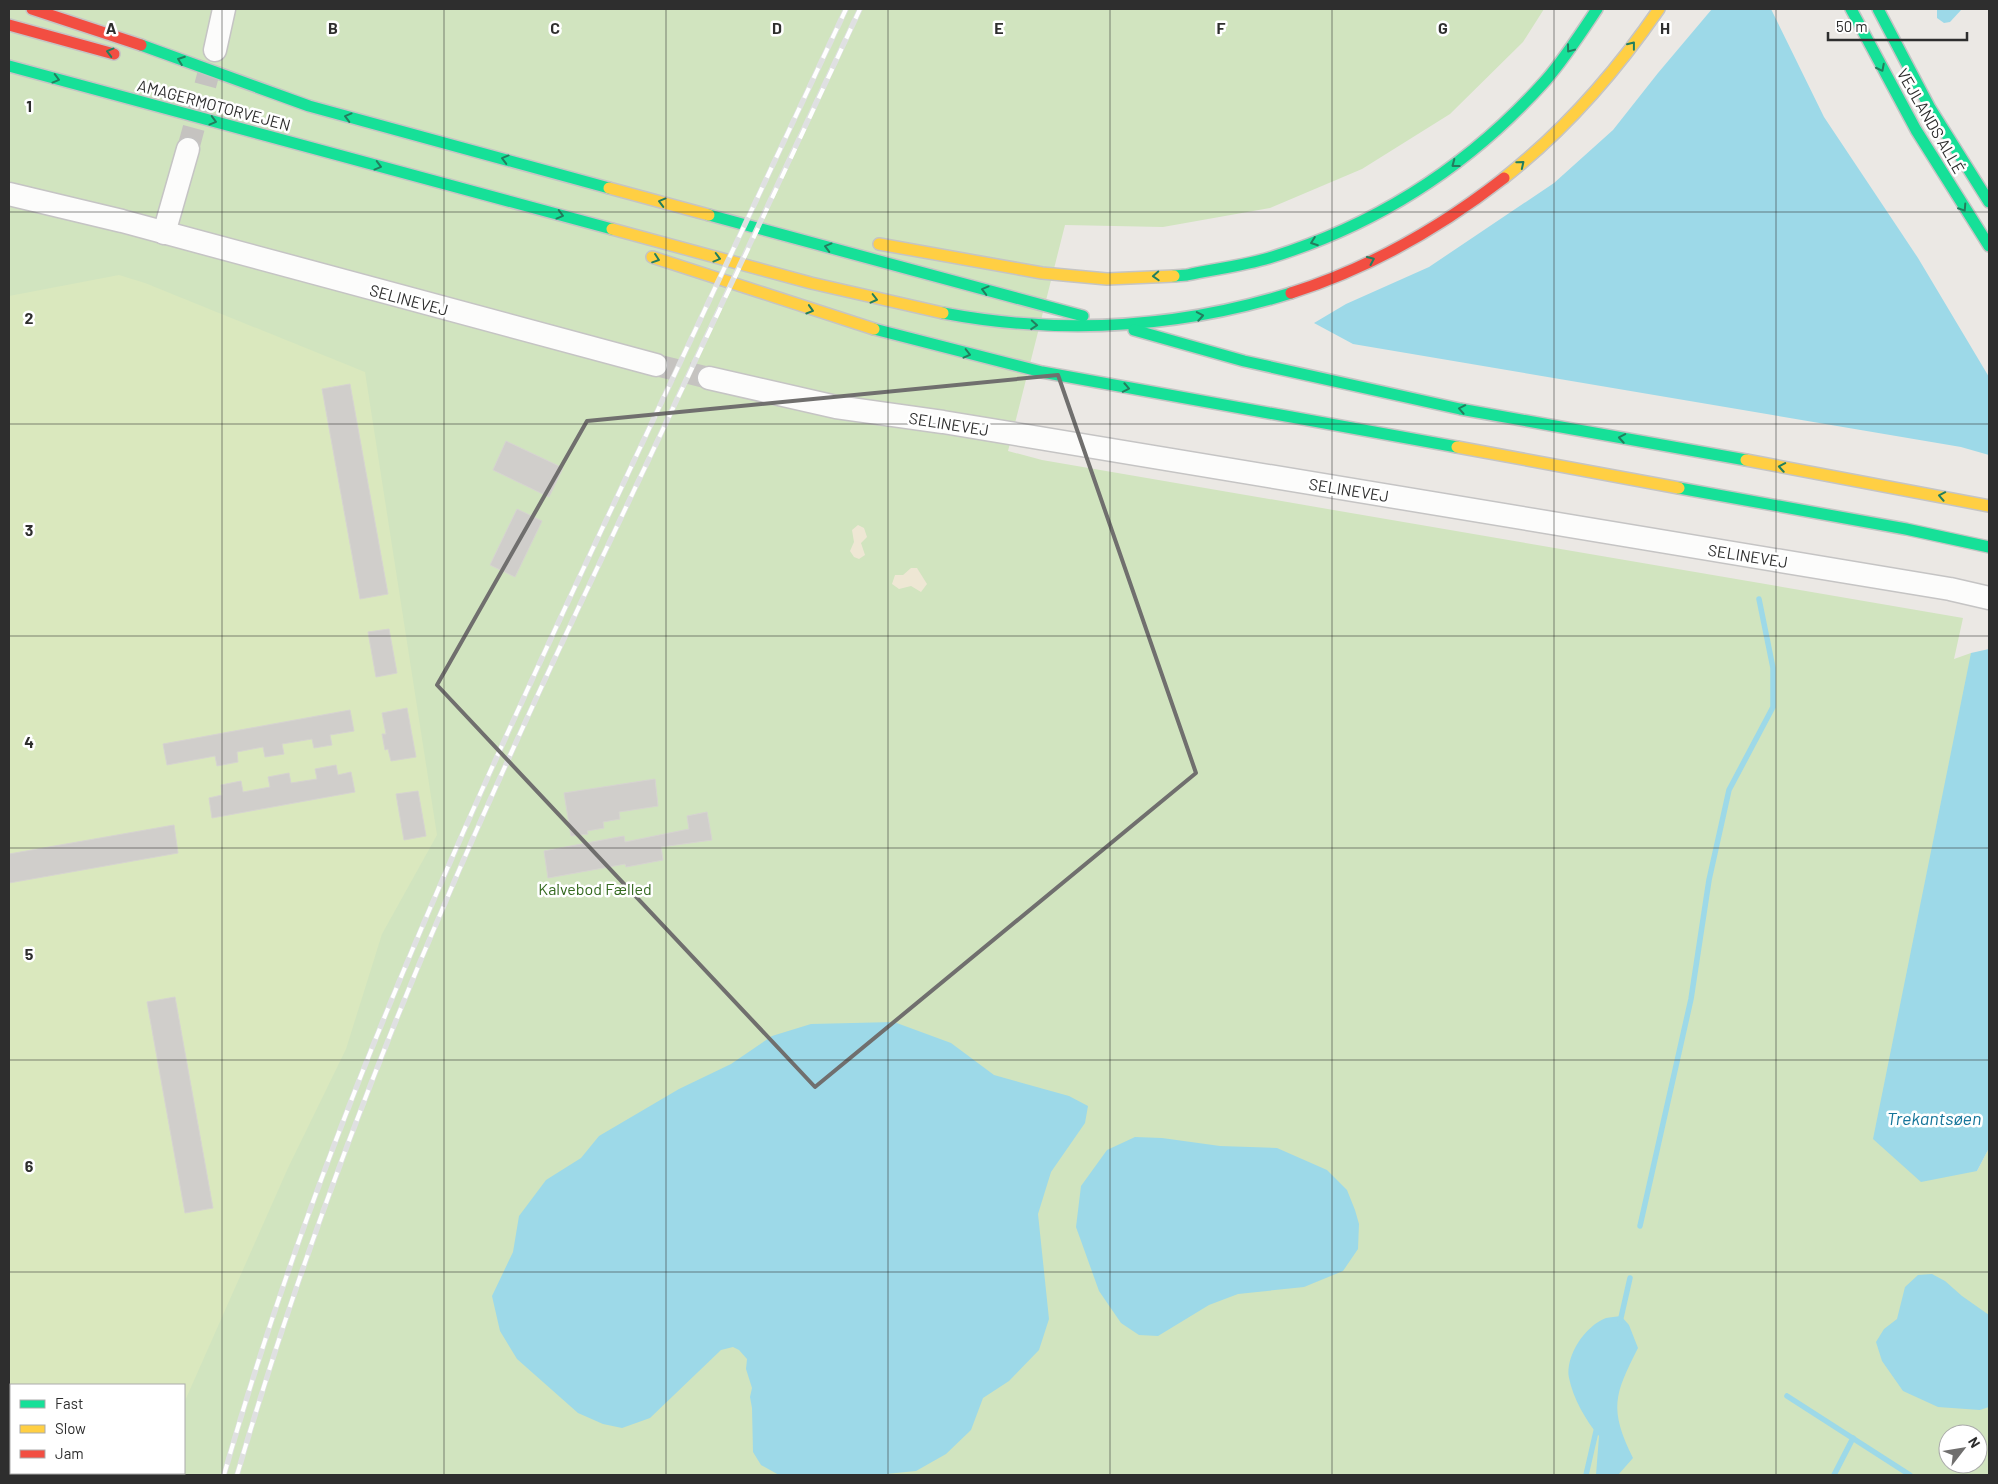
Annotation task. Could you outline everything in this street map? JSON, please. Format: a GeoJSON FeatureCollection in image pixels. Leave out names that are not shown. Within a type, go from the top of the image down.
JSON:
{"type":"FeatureCollection","features":[{"type":"Feature","properties":{"kind":"main road"},"geometry":{"type":"LineString","coordinates":[[32,9],[114,36],[309,106],[1244,361],[1460,408],[1989,506]]}},
{"type":"Feature","properties":{"kind":"main road"},"geometry":{"type":"LineString","coordinates":[[866,242],[1042,273],[1107,279],[1187,275],[1268,258],[1348,229],[1427,185],[1485,141],[1546,80],[1572,47],[1596,9]]}},
{"type":"Feature","properties":{"kind":"main road"},"geometry":{"type":"LineString","coordinates":[[411,175],[811,283],[932,312],[1008,323],[1046,326],[1117,326],[1176,320],[1219,312],[1311,287],[1396,249],[1476,200],[1534,153],[1595,94],[1650,23],[1658,9]]}},
{"type":"Feature","properties":{"kind":"main road","name":"VEJLANDS ALLÉ"},"geometry":{"type":"LineString","coordinates":[[1851,9],[1894,93],[1924,145],[1962,207],[1989,246]]}},
{"type":"Feature","properties":{"kind":"main road","name":"VEJLANDS ALLÉ"},"geometry":{"type":"LineString","coordinates":[[1878,9],[1916,84],[1989,202]]}},
{"type":"Feature","properties":{"kind":"main road"},"geometry":{"type":"LineString","coordinates":[[9,25],[121,56]]}},
{"type":"Feature","properties":{"kind":"main road","name":"AMAGERMOTORVEJEN"},"geometry":{"type":"LineString","coordinates":[[9,66],[411,175]]}},
{"type":"Feature","properties":{"kind":"main road","name":"AMAGERMOTORVEJEN"},"geometry":{"type":"LineString","coordinates":[[178,71],[309,106]]}},
{"type":"Feature","properties":{"kind":"main road"},"geometry":{"type":"LineString","coordinates":[[411,175],[578,232]]}},
{"type":"Feature","properties":{"kind":"main road"},"geometry":{"type":"LineString","coordinates":[[709,215],[836,237]]}},
{"type":"Feature","properties":{"kind":"main road"},"geometry":{"type":"LineString","coordinates":[[642,254],[882,332],[1042,372],[1906,529],[1989,547]]}},
{"type":"Feature","properties":{"kind":"street"},"geometry":{"type":"LineString","coordinates":[[215,50],[224,9]]}},
{"type":"Feature","properties":{"kind":"street"},"geometry":{"type":"LineString","coordinates":[[164,233],[188,149]]}},
{"type":"Feature","properties":{"kind":"street","name":"SELINEVEJ"},"geometry":{"type":"LineString","coordinates":[[9,194],[122,221],[656,365]]}},
{"type":"Feature","properties":{"kind":"street","name":"SELINEVEJ"},"geometry":{"type":"LineString","coordinates":[[709,378],[836,406],[943,422],[1940,587],[1989,598]]}},
{"type":"Feature","properties":{"kind":"highlighted area"},"geometry":{"type":"Polygon","coordinates":[[[1058,375],[1196,773],[815,1087],[437,685],[587,421],[1058,375]]]}},
{"type":"Feature","properties":{"kind":"green space","name":"Kalvebod Fælled"},"geometry":{"type":"Polygon","coordinates":[[[9,9],[1544,9],[1523,42],[1450,114],[1362,169],[1270,208],[1163,227],[1065,225],[1008,451],[1042,460],[1963,618],[1954,659],[1971,653],[1977,1171],[1989,1148],[1989,1475],[9,1475],[9,9]]]}},
{"type":"Feature","properties":{"kind":"green space"},"geometry":{"type":"Polygon","coordinates":[[[119,275],[145,283],[365,372],[437,835],[382,934],[346,1049],[288,1168],[185,1401],[185,1384],[10,1384],[10,1474],[152,1475],[9,1475],[9,296],[119,275]]]}},
{"type":"Feature","properties":{"kind":"sand"},"geometry":{"type":"Polygon","coordinates":[[[858,525],[864,528],[867,537],[861,543],[865,555],[859,559],[854,557],[850,551],[854,542],[852,530],[858,525]]]}},
{"type":"Feature","properties":{"kind":"sand"},"geometry":{"type":"Polygon","coordinates":[[[911,568],[917,568],[927,584],[921,592],[911,586],[899,589],[892,584],[895,575],[903,575],[911,568]]]}},
{"type":"Feature","properties":{"kind":"water"},"geometry":{"type":"Polygon","coordinates":[[[1712,9],[1771,9],[1824,117],[1918,258],[1989,377],[1989,455],[1961,447],[1353,344],[1314,323],[1346,304],[1429,267],[1554,183],[1613,130],[1712,9]]]}},
{"type":"Feature","properties":{"kind":"water"},"geometry":{"type":"Polygon","coordinates":[[[1937,9],[1962,9],[1950,22],[1944,23],[1937,18],[1937,9]]]}},
{"type":"Feature","properties":{"kind":"water","name":"Trekantsøen"},"geometry":{"type":"Polygon","coordinates":[[[1989,649],[1989,1148],[1977,1171],[1921,1182],[1873,1139],[1971,653],[1989,649]]]}},
{"type":"Feature","properties":{"kind":"water"},"geometry":{"type":"Polygon","coordinates":[[[894,1022],[951,1043],[994,1075],[1069,1096],[1088,1106],[1085,1123],[1051,1172],[1038,1214],[1049,1319],[1039,1350],[1009,1381],[983,1398],[971,1430],[946,1454],[916,1471],[876,1475],[779,1475],[761,1465],[753,1452],[750,1397],[752,1388],[746,1369],[747,1359],[739,1350],[733,1347],[721,1350],[650,1418],[622,1428],[603,1424],[578,1413],[517,1359],[500,1331],[492,1296],[513,1252],[519,1216],[546,1180],[581,1158],[599,1136],[679,1089],[731,1064],[772,1036],[811,1024],[894,1022]]]}},
{"type":"Feature","properties":{"kind":"water"},"geometry":{"type":"Polygon","coordinates":[[[1135,1137],[1162,1138],[1220,1146],[1277,1148],[1327,1170],[1347,1190],[1355,1210],[1359,1224],[1358,1249],[1343,1271],[1304,1287],[1238,1294],[1209,1305],[1158,1336],[1139,1335],[1121,1323],[1099,1291],[1076,1227],[1081,1186],[1107,1150],[1135,1137]]]}},
{"type":"Feature","properties":{"kind":"water"},"geometry":{"type":"Polygon","coordinates":[[[1932,1274],[1945,1281],[1989,1315],[1989,1407],[1980,1410],[1938,1407],[1903,1391],[1882,1361],[1876,1342],[1884,1329],[1897,1319],[1905,1287],[1918,1275],[1932,1274]]]}},
{"type":"Feature","properties":{"kind":"water"},"geometry":{"type":"Polygon","coordinates":[[[1621,1316],[1629,1325],[1638,1348],[1624,1378],[1618,1402],[1620,1427],[1633,1458],[1618,1475],[1596,1475],[1599,1436],[1585,1416],[1571,1386],[1569,1378],[1570,1360],[1578,1343],[1591,1328],[1606,1318],[1621,1316]]]}},
{"type":"Feature","properties":{"kind":"building"},"geometry":{"type":"Polygon","coordinates":[[[350,384],[388,594],[360,599],[322,389],[350,384]]]}},
{"type":"Feature","properties":{"kind":"building"},"geometry":{"type":"Polygon","coordinates":[[[506,441],[563,468],[549,497],[493,470],[506,441]]]}},
{"type":"Feature","properties":{"kind":"building"},"geometry":{"type":"Polygon","coordinates":[[[517,509],[542,521],[515,577],[490,565],[517,509]]]}},
{"type":"Feature","properties":{"kind":"building"},"geometry":{"type":"Polygon","coordinates":[[[389,629],[397,673],[376,677],[368,632],[389,629]]]}},
{"type":"Feature","properties":{"kind":"building"},"geometry":{"type":"Polygon","coordinates":[[[407,708],[416,757],[391,761],[388,749],[385,750],[382,734],[386,734],[382,713],[407,708]]]}},
{"type":"Feature","properties":{"kind":"building"},"geometry":{"type":"Polygon","coordinates":[[[350,710],[354,731],[330,735],[332,745],[314,748],[312,739],[282,744],[284,754],[265,757],[263,747],[237,752],[238,762],[217,766],[215,756],[167,765],[163,744],[350,710]]]}},
{"type":"Feature","properties":{"kind":"building"},"geometry":{"type":"Polygon","coordinates":[[[336,765],[338,775],[351,772],[355,792],[212,818],[209,798],[222,795],[221,785],[241,781],[243,792],[270,787],[268,777],[289,773],[291,783],[317,779],[315,769],[336,765]]]}},
{"type":"Feature","properties":{"kind":"building"},"geometry":{"type":"Polygon","coordinates":[[[655,779],[658,806],[619,812],[620,819],[603,822],[604,828],[587,831],[588,834],[571,836],[564,793],[655,779]]]}},
{"type":"Feature","properties":{"kind":"building"},"geometry":{"type":"Polygon","coordinates":[[[418,791],[426,836],[404,840],[396,794],[418,791]]]}},
{"type":"Feature","properties":{"kind":"building"},"geometry":{"type":"Polygon","coordinates":[[[707,812],[712,840],[661,847],[663,860],[626,867],[625,864],[548,878],[544,851],[624,836],[625,842],[689,829],[687,816],[707,812]]]}},
{"type":"Feature","properties":{"kind":"building"},"geometry":{"type":"Polygon","coordinates":[[[174,825],[178,853],[9,883],[9,854],[174,825]]]}},
{"type":"Feature","properties":{"kind":"building"},"geometry":{"type":"Polygon","coordinates":[[[175,997],[213,1208],[185,1213],[147,1002],[175,997]]]}},
{"type":"Feature","properties":{"kind":"waterway"},"geometry":{"type":"LineString","coordinates":[[1640,1226],[1691,999],[1709,880],[1729,790],[1773,707],[1773,668],[1759,599]]}},
{"type":"Feature","properties":{"kind":"waterway"},"geometry":{"type":"LineString","coordinates":[[1620,1322],[1630,1278]]}},
{"type":"Feature","properties":{"kind":"waterway"},"geometry":{"type":"LineString","coordinates":[[1787,1396],[1910,1475]]}},
{"type":"Feature","properties":{"kind":"waterway"},"geometry":{"type":"LineString","coordinates":[[1586,1475],[1597,1427]]}},
{"type":"Feature","properties":{"kind":"waterway"},"geometry":{"type":"LineString","coordinates":[[1834,1475],[1853,1438]]}},
{"type":"Feature","properties":{"kind":"tunnel"},"geometry":{"type":"LineString","coordinates":[[188,149],[214,53]]}},
{"type":"Feature","properties":{"kind":"tunnel"},"geometry":{"type":"LineString","coordinates":[[656,365],[709,378]]}},
{"type":"Feature","properties":{"kind":"railway"},"geometry":{"type":"LineString","coordinates":[[224,1475],[260,1355],[300,1237],[390,1003],[541,659],[846,9]]}},
{"type":"Feature","properties":{"kind":"railway"},"geometry":{"type":"LineString","coordinates":[[237,1475],[282,1330],[332,1186],[415,973],[548,672],[860,9]]}},
{"type":"Feature","properties":{"kind":"traffic: fast"},"geometry":{"type":"LineString","coordinates":[[1174,276],[1249,263],[1309,244],[1347,228],[1420,188],[1454,165],[1517,110],[1553,72],[1597,9]]}},
{"type":"Feature","properties":{"kind":"traffic: fast"},"geometry":{"type":"LineString","coordinates":[[1851,9],[1916,130],[1989,246]]}},
{"type":"Feature","properties":{"kind":"traffic: fast"},"geometry":{"type":"LineString","coordinates":[[1878,9],[1930,108],[1989,202]]}},
{"type":"Feature","properties":{"kind":"traffic: fast"},"geometry":{"type":"LineString","coordinates":[[141,45],[309,106],[609,188]]}},
{"type":"Feature","properties":{"kind":"traffic: fast"},"geometry":{"type":"LineString","coordinates":[[9,66],[612,229]]}},
{"type":"Feature","properties":{"kind":"traffic: fast"},"geometry":{"type":"LineString","coordinates":[[709,215],[1083,316]]}},
{"type":"Feature","properties":{"kind":"traffic: fast"},"geometry":{"type":"LineString","coordinates":[[943,313],[1031,324],[1075,326],[1118,324],[1162,321],[1205,314],[1291,293]]}},
{"type":"Feature","properties":{"kind":"traffic: fast"},"geometry":{"type":"LineString","coordinates":[[874,329],[1042,372],[1457,447]]}},
{"type":"Feature","properties":{"kind":"traffic: fast"},"geometry":{"type":"LineString","coordinates":[[1134,330],[1244,361],[1460,409],[1746,460]]}},
{"type":"Feature","properties":{"kind":"traffic: fast"},"geometry":{"type":"LineString","coordinates":[[1679,488],[1906,529],[1989,547]]}},
{"type":"Feature","properties":{"kind":"traffic: slow"},"geometry":{"type":"LineString","coordinates":[[1504,178],[1548,140],[1588,100],[1625,56],[1659,9]]}},
{"type":"Feature","properties":{"kind":"traffic: slow"},"geometry":{"type":"LineString","coordinates":[[609,188],[709,215]]}},
{"type":"Feature","properties":{"kind":"traffic: slow"},"geometry":{"type":"LineString","coordinates":[[612,229],[811,283],[943,313]]}},
{"type":"Feature","properties":{"kind":"traffic: slow"},"geometry":{"type":"LineString","coordinates":[[879,244],[1042,273],[1107,279],[1174,276]]}},
{"type":"Feature","properties":{"kind":"traffic: slow"},"geometry":{"type":"LineString","coordinates":[[652,257],[874,329]]}},
{"type":"Feature","properties":{"kind":"traffic: slow"},"geometry":{"type":"LineString","coordinates":[[1457,447],[1679,488]]}},
{"type":"Feature","properties":{"kind":"traffic: slow"},"geometry":{"type":"LineString","coordinates":[[1746,460],[1989,506]]}},
{"type":"Feature","properties":{"kind":"traffic: jam"},"geometry":{"type":"LineString","coordinates":[[32,9],[141,45]]}},
{"type":"Feature","properties":{"kind":"traffic: jam"},"geometry":{"type":"LineString","coordinates":[[9,25],[114,54]]}},
{"type":"Feature","properties":{"kind":"traffic: jam"},"geometry":{"type":"LineString","coordinates":[[1291,293],[1347,272],[1402,245],[1455,213],[1504,178]]}}]}
